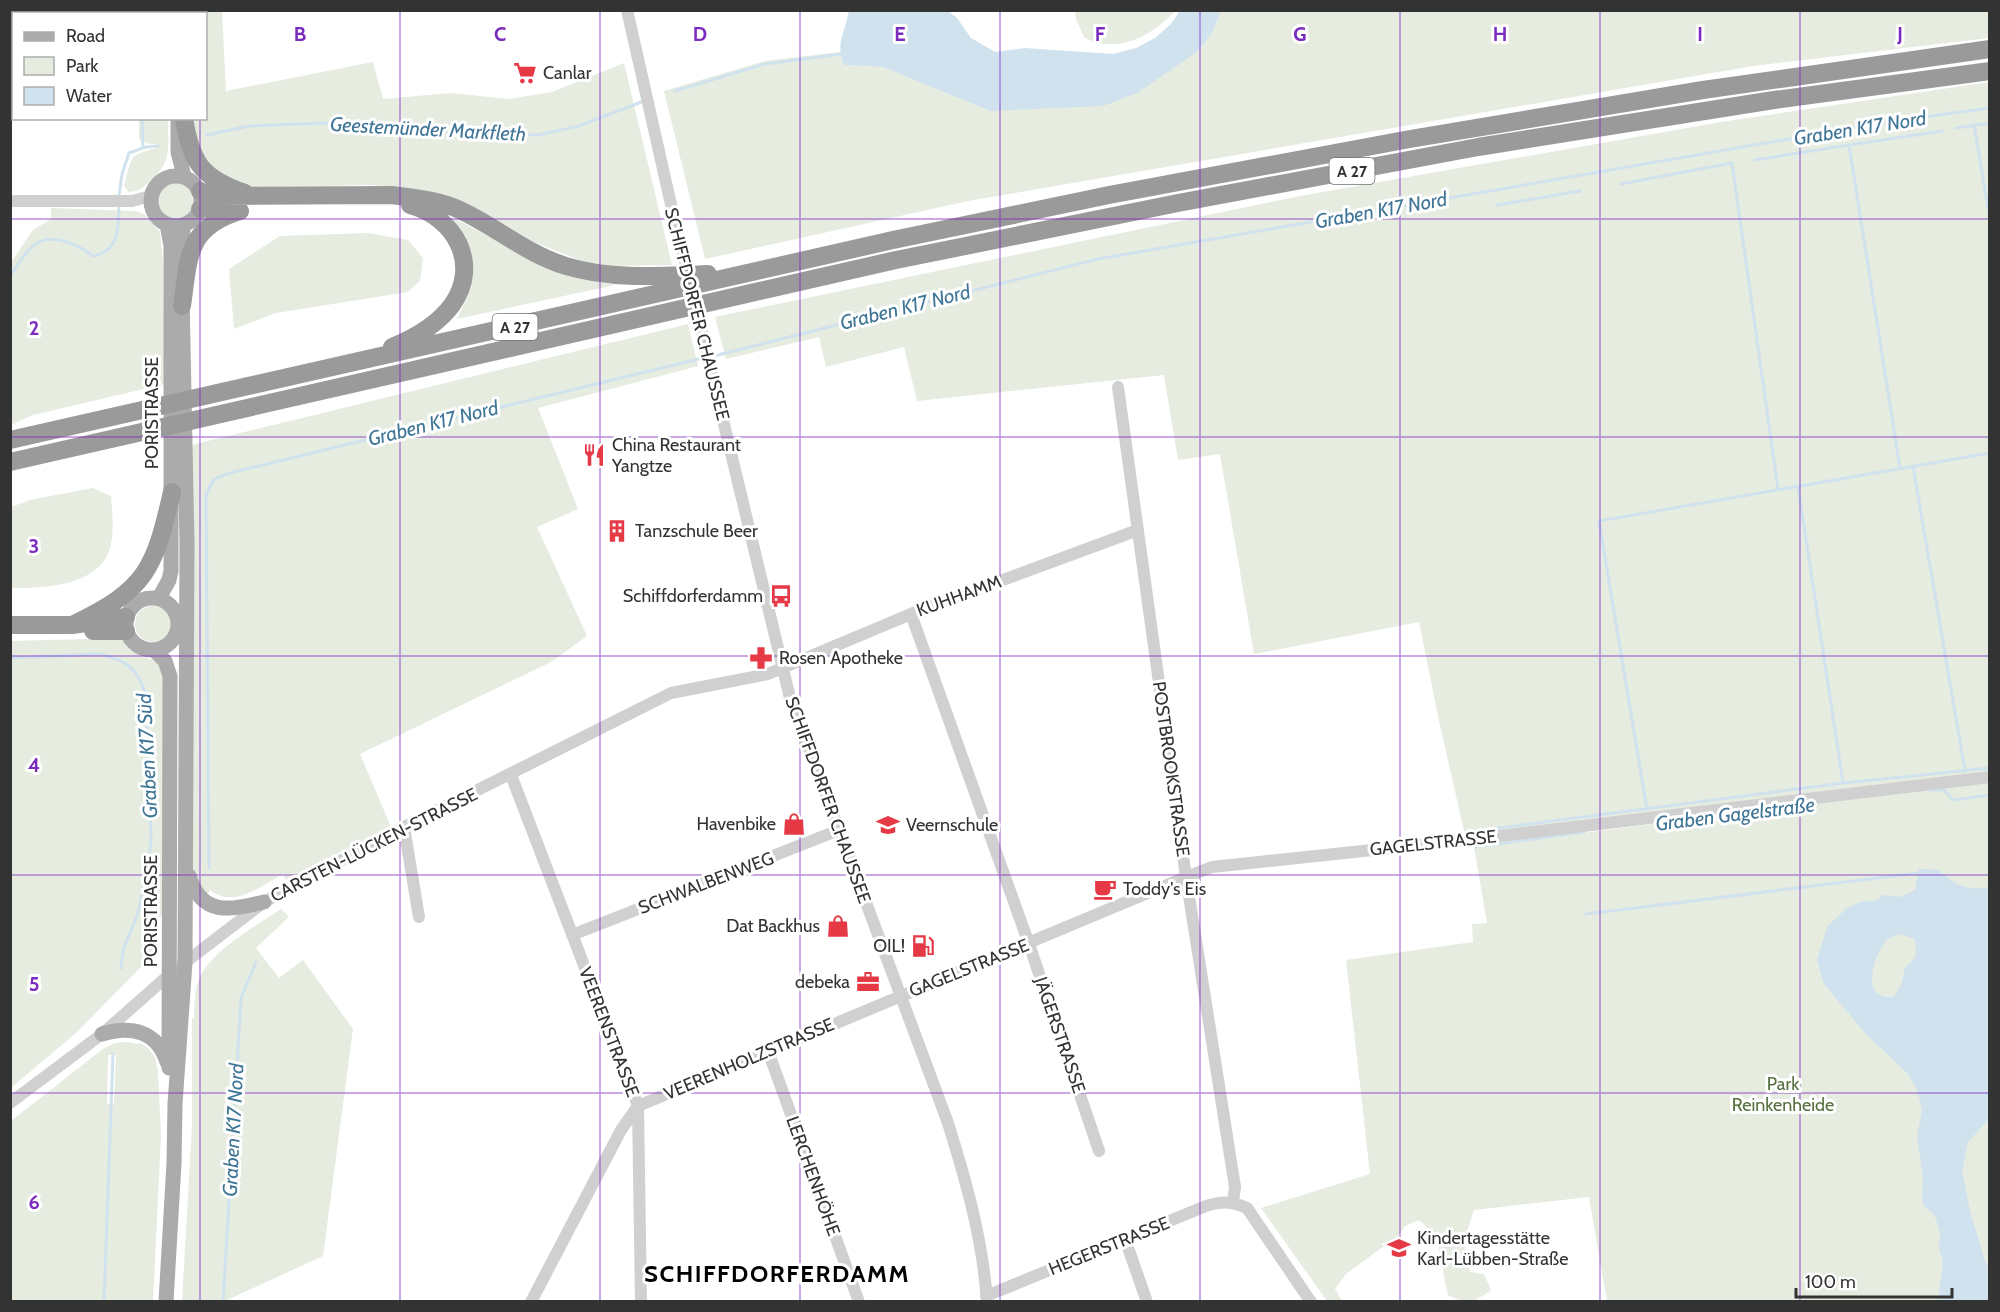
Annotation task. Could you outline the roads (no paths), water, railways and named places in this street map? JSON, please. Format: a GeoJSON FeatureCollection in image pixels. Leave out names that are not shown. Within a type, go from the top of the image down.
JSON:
{"type":"FeatureCollection","features":[{"type":"Feature","properties":{"kind":"highway","name":"A 27"},"geometry":{"type":"LineString","coordinates":[[10,440],[361,361],[667,284],[793,263],[1109,195],[1410,139],[1703,90],[1989,49]]}},
{"type":"Feature","properties":{"kind":"highway","name":"A 27"},"geometry":{"type":"LineString","coordinates":[[13,462],[896,260],[1178,203],[1478,147],[1774,100],[1989,71]]}},
{"type":"Feature","properties":{"kind":"highway"},"geometry":{"type":"LineString","coordinates":[[184,120],[189,145],[197,163],[209,177],[259,199],[404,203],[420,207],[442,220],[452,231],[459,244],[464,262],[463,279],[452,304],[435,322],[407,341],[361,361]]}},
{"type":"Feature","properties":{"kind":"highway"},"geometry":{"type":"LineString","coordinates":[[200,200],[392,195],[419,198],[459,210],[523,247],[565,266],[667,284]]}},
{"type":"Feature","properties":{"kind":"highway"},"geometry":{"type":"LineString","coordinates":[[182,306],[189,257],[193,244],[203,229],[213,221],[259,199]]}},
{"type":"Feature","properties":{"kind":"highway"},"geometry":{"type":"LineString","coordinates":[[72,625],[125,595],[146,572],[161,541],[172,492]]}},
{"type":"Feature","properties":{"kind":"highway"},"geometry":{"type":"LineString","coordinates":[[10,625],[126,624]]}},
{"type":"Feature","properties":{"kind":"highway"},"geometry":{"type":"LineString","coordinates":[[10,632],[126,624]]}},
{"type":"Feature","properties":{"kind":"main road"},"geometry":{"type":"LineString","coordinates":[[177,176],[178,120]]}},
{"type":"Feature","properties":{"kind":"main road"},"geometry":{"type":"LineString","coordinates":[[177,176],[196,184],[200,200],[196,216],[183,225],[167,224],[157,217],[151,201],[158,183],[177,176]]}},
{"type":"Feature","properties":{"kind":"main road","name":"PORISTRASSE"},"geometry":{"type":"LineString","coordinates":[[167,224],[171,246],[172,492],[171,571],[165,602],[178,618],[177,632],[169,644],[187,706]]}},
{"type":"Feature","properties":{"kind":"main road","name":"PORISTRASSE"},"geometry":{"type":"LineString","coordinates":[[166,1302],[175,1104],[185,963],[187,543],[182,306],[183,225]]}},
{"type":"Feature","properties":{"kind":"main road","name":"PORISTRASSE"},"geometry":{"type":"LineString","coordinates":[[165,602],[180,579],[187,543]]}},
{"type":"Feature","properties":{"kind":"main road"},"geometry":{"type":"LineString","coordinates":[[126,624],[130,609],[142,599],[165,602]]}},
{"type":"Feature","properties":{"kind":"main road","name":"PORISTRASSE"},"geometry":{"type":"LineString","coordinates":[[126,624],[134,643],[154,650],[165,661],[170,676],[169,1068],[175,1104]]}},
{"type":"Feature","properties":{"kind":"main road"},"geometry":{"type":"LineString","coordinates":[[154,650],[169,644]]}},
{"type":"Feature","properties":{"kind":"main road"},"geometry":{"type":"LineString","coordinates":[[185,866],[193,891],[207,903],[232,910],[264,902]]}},
{"type":"Feature","properties":{"kind":"main road"},"geometry":{"type":"LineString","coordinates":[[102,1035],[117,1030],[130,1030],[149,1036],[164,1050],[169,1068]]}},
{"type":"Feature","properties":{"kind":"street","name":"SCHIFFDORFER CHAUSSEE"},"geometry":{"type":"LineString","coordinates":[[627,10],[670,200],[790,698],[944,1110],[966,1179],[976,1224],[987,1299]]}},
{"type":"Feature","properties":{"kind":"street"},"geometry":{"type":"LineString","coordinates":[[10,201],[151,201]]}},
{"type":"Feature","properties":{"kind":"street","name":"POSTBROOKSTRASSE"},"geometry":{"type":"LineString","coordinates":[[1118,387],[1186,877],[1235,1187],[1233,1202]]}},
{"type":"Feature","properties":{"kind":"street","name":"KUHHAMM"},"geometry":{"type":"LineString","coordinates":[[782,668],[911,614],[1138,530]]}},
{"type":"Feature","properties":{"kind":"street","name":"JÄGERSTRASSE"},"geometry":{"type":"LineString","coordinates":[[911,614],[1029,944],[1099,1151]]}},
{"type":"Feature","properties":{"kind":"street","name":"CARSTEN-LÜCKEN-STRASSE"},"geometry":{"type":"LineString","coordinates":[[10,1103],[102,1035],[170,975],[264,902],[404,827],[671,693],[768,674],[782,668]]}},
{"type":"Feature","properties":{"kind":"street","name":"VEERENSTRASSE"},"geometry":{"type":"LineString","coordinates":[[511,775],[638,1106],[642,1302]]}},
{"type":"Feature","properties":{"kind":"street","name":"GAGELSTRASSE"},"geometry":{"type":"LineString","coordinates":[[900,996],[1212,867],[1467,840],[1989,777]]}},
{"type":"Feature","properties":{"kind":"street"},"geometry":{"type":"LineString","coordinates":[[404,827],[419,918]]}},
{"type":"Feature","properties":{"kind":"street","name":"SCHWALBENWEG"},"geometry":{"type":"LineString","coordinates":[[572,935],[839,830]]}},
{"type":"Feature","properties":{"kind":"street","name":"VEERENHOLZSTRASSE"},"geometry":{"type":"LineString","coordinates":[[638,1106],[900,996]]}},
{"type":"Feature","properties":{"kind":"street","name":"LERCHENHÖHE"},"geometry":{"type":"LineString","coordinates":[[768,1051],[859,1302]]}},
{"type":"Feature","properties":{"kind":"street"},"geometry":{"type":"LineString","coordinates":[[531,1302],[621,1130],[638,1106]]}},
{"type":"Feature","properties":{"kind":"street","name":"HEGERSTRASSE"},"geometry":{"type":"LineString","coordinates":[[987,1299],[1206,1206],[1220,1201],[1233,1202]]}},
{"type":"Feature","properties":{"kind":"street"},"geometry":{"type":"LineString","coordinates":[[1233,1202],[1247,1208],[1311,1302]]}},
{"type":"Feature","properties":{"kind":"street"},"geometry":{"type":"LineString","coordinates":[[1125,1239],[1147,1302]]}},
{"type":"Feature","properties":{"kind":"water"},"geometry":{"type":"Polygon","coordinates":[[[849,11],[948,11],[957,18],[971,38],[995,52],[1025,48],[1113,54],[1136,48],[1155,38],[1170,25],[1180,11],[1221,11],[1213,31],[1197,52],[1137,93],[1103,106],[990,111],[883,67],[844,65],[840,50],[849,11]]]}},
{"type":"Feature","properties":{"kind":"water"},"geometry":{"type":"Polygon","coordinates":[[[1919,869],[1939,870],[1950,880],[1968,888],[1989,887],[1989,1119],[1968,1142],[1962,1171],[1970,1211],[1989,1269],[1989,1301],[1938,1301],[1943,1262],[1936,1219],[1931,1211],[1925,1208],[1922,1201],[1923,1177],[1917,1136],[1922,1111],[1917,1089],[1907,1073],[1864,1032],[1824,984],[1817,960],[1827,927],[1847,908],[1860,902],[1876,900],[1884,895],[1900,897],[1915,890],[1919,869]],[[1900,934],[1888,939],[1880,950],[1874,964],[1872,979],[1875,991],[1883,997],[1894,997],[1901,985],[1905,968],[1916,956],[1915,939],[1900,934]]]}},
{"type":"Feature","properties":{"kind":"waterway","name":"Geestemünder Markfleth"},"geometry":{"type":"LineString","coordinates":[[675,91],[765,64],[842,54]]}},
{"type":"Feature","properties":{"kind":"waterway","name":"Geestemünder Markfleth"},"geometry":{"type":"LineString","coordinates":[[207,135],[249,126],[325,123],[420,131],[538,135],[579,126],[644,101]]}},
{"type":"Feature","properties":{"kind":"waterway","name":"Graben K17 Nord"},"geometry":{"type":"LineString","coordinates":[[710,357],[1098,259],[1887,122],[1990,108]]}},
{"type":"Feature","properties":{"kind":"waterway"},"geometry":{"type":"LineString","coordinates":[[142,120],[143,148]]}},
{"type":"Feature","properties":{"kind":"waterway"},"geometry":{"type":"LineString","coordinates":[[1956,128],[1990,123]]}},
{"type":"Feature","properties":{"kind":"waterway"},"geometry":{"type":"LineString","coordinates":[[1974,125],[1990,220]]}},
{"type":"Feature","properties":{"kind":"waterway"},"geometry":{"type":"LineString","coordinates":[[1849,145],[1942,131]]}},
{"type":"Feature","properties":{"kind":"waterway"},"geometry":{"type":"LineString","coordinates":[[1755,160],[1849,145],[1900,468]]}},
{"type":"Feature","properties":{"kind":"waterway","name":"Geestemünder Markfleth"},"geometry":{"type":"LineString","coordinates":[[119,196],[122,174],[129,153],[146,147],[158,146]]}},
{"type":"Feature","properties":{"kind":"waterway"},"geometry":{"type":"LineString","coordinates":[[1621,184],[1732,163],[1778,489]]}},
{"type":"Feature","properties":{"kind":"waterway"},"geometry":{"type":"LineString","coordinates":[[1497,205],[1580,191]]}},
{"type":"Feature","properties":{"kind":"waterway","name":"Geestemünder Markfleth"},"geometry":{"type":"LineString","coordinates":[[10,276],[31,248],[45,240],[67,242],[93,256],[109,249],[118,229],[119,203]]}},
{"type":"Feature","properties":{"kind":"waterway","name":"Graben K17 Nord"},"geometry":{"type":"LineString","coordinates":[[209,868],[206,496],[213,481],[234,472],[703,358]]}},
{"type":"Feature","properties":{"kind":"waterway"},"geometry":{"type":"LineString","coordinates":[[1647,809],[1599,521],[1990,453]]}},
{"type":"Feature","properties":{"kind":"waterway"},"geometry":{"type":"LineString","coordinates":[[1913,466],[1965,771]]}},
{"type":"Feature","properties":{"kind":"waterway"},"geometry":{"type":"LineString","coordinates":[[1798,486],[1843,783]]}},
{"type":"Feature","properties":{"kind":"waterway","name":"Graben K17 Süd"},"geometry":{"type":"LineString","coordinates":[[10,658],[99,654],[124,662],[135,672],[143,686],[146,695],[151,838],[148,872],[137,916],[123,950],[121,968]]}},
{"type":"Feature","properties":{"kind":"waterway"},"geometry":{"type":"LineString","coordinates":[[1476,831],[1843,783],[1990,768]]}},
{"type":"Feature","properties":{"kind":"waterway","name":"Graben Gagelstraße"},"geometry":{"type":"LineString","coordinates":[[1930,790],[1944,790],[1953,800],[1990,795]]}},
{"type":"Feature","properties":{"kind":"waterway","name":"Graben Gagelstraße"},"geometry":{"type":"LineString","coordinates":[[1476,847],[1584,832]]}},
{"type":"Feature","properties":{"kind":"waterway"},"geometry":{"type":"LineString","coordinates":[[1586,914],[1919,873]]}},
{"type":"Feature","properties":{"kind":"waterway","name":"Graben K17 Nord"},"geometry":{"type":"LineString","coordinates":[[223,1302],[241,998],[256,962]]}},
{"type":"Feature","properties":{"kind":"waterway","name":"Graben K17 Süd"},"geometry":{"type":"LineString","coordinates":[[104,1302],[113,1054]]}},
{"type":"Feature","properties":{"kind":"place","name":"Canlar"},"geometry":{"type":"Point","coordinates":[525,73]}},
{"type":"Feature","properties":{"kind":"place","name":"China Restaurant Yangtze"},"geometry":{"type":"Point","coordinates":[594,455]}},
{"type":"Feature","properties":{"kind":"place","name":"Tanzschule Beer"},"geometry":{"type":"Point","coordinates":[617,531]}},
{"type":"Feature","properties":{"kind":"place","name":"Schiffdorferdamm"},"geometry":{"type":"Point","coordinates":[781,596]}},
{"type":"Feature","properties":{"kind":"place","name":"Rosen Apotheke"},"geometry":{"type":"Point","coordinates":[761,658]}},
{"type":"Feature","properties":{"kind":"place","name":"Havenbike"},"geometry":{"type":"Point","coordinates":[794,824]}},
{"type":"Feature","properties":{"kind":"place","name":"Veernschule"},"geometry":{"type":"Point","coordinates":[888,825]}},
{"type":"Feature","properties":{"kind":"place","name":"Toddy's Eis"},"geometry":{"type":"Point","coordinates":[1105,889]}},
{"type":"Feature","properties":{"kind":"place","name":"Dat Backhus"},"geometry":{"type":"Point","coordinates":[838,926]}},
{"type":"Feature","properties":{"kind":"place","name":"OIL!"},"geometry":{"type":"Point","coordinates":[923,946]}},
{"type":"Feature","properties":{"kind":"place","name":"debeka"},"geometry":{"type":"Point","coordinates":[868,982]}},
{"type":"Feature","properties":{"kind":"place","name":"Kindertagesstätte Karl-Lübben-Straße"},"geometry":{"type":"Point","coordinates":[1399,1248]}},
{"type":"Feature","properties":{"kind":"district","name":"SCHIFFDORFERDAMM"},"geometry":{"type":"Point","coordinates":[777,1273]}},
{"type":"Feature","properties":{"kind":"park label","name":"Park Reinkenheide"},"geometry":{"type":"Point","coordinates":[1783,1094]}}]}
